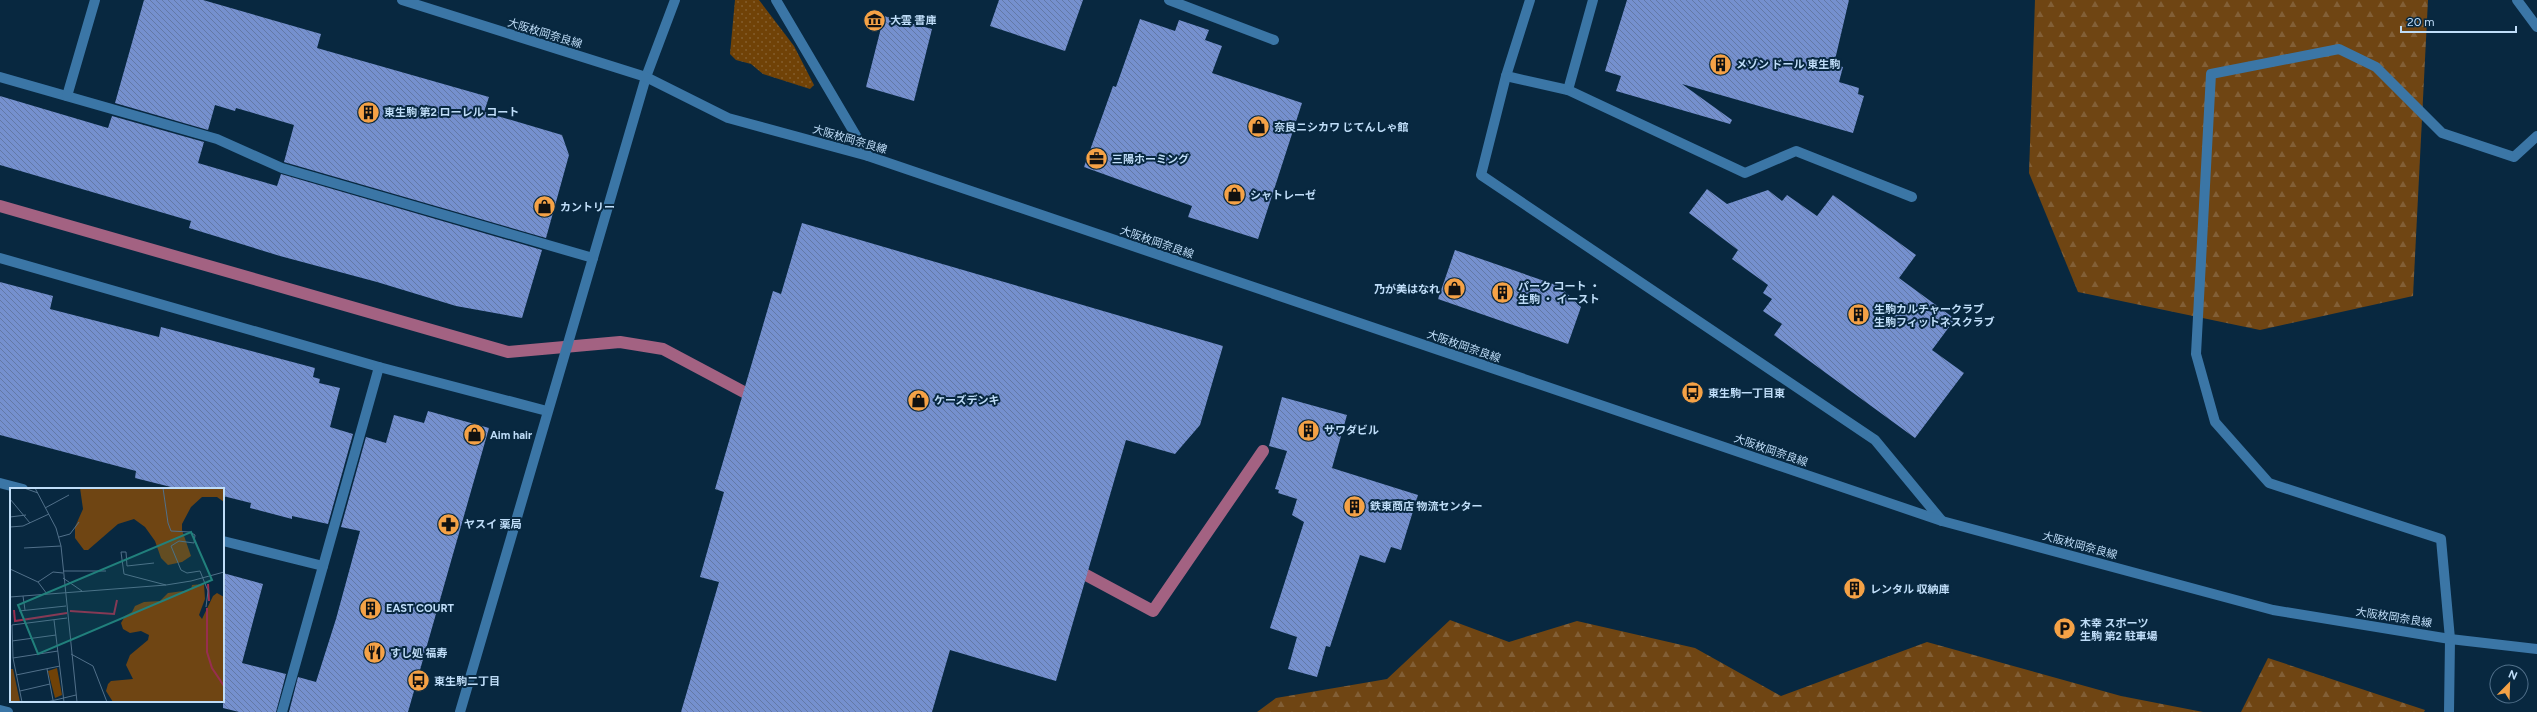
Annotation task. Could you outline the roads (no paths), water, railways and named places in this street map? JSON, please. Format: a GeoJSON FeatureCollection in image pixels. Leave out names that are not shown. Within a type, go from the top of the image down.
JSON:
{"type":"FeatureCollection","features":[{"type":"Feature","properties":{"kind":"main road"},"geometry":{"type":"LineString","coordinates":[[67,96],[95,0]]}},
{"type":"Feature","properties":{"kind":"main road","name":"大阪枚岡奈良線"},"geometry":{"type":"LineString","coordinates":[[402,0],[430,5],[646,77],[728,118],[868,156],[1942,521],[2272,610],[2450,639],[2537,649]]}},
{"type":"Feature","properties":{"kind":"main road"},"geometry":{"type":"LineString","coordinates":[[460,712],[646,77],[675,0]]}},
{"type":"Feature","properties":{"kind":"main road"},"geometry":{"type":"LineString","coordinates":[[776,0],[868,156]]}},
{"type":"Feature","properties":{"kind":"main road"},"geometry":{"type":"LineString","coordinates":[[1169,0],[1274,40]]}},
{"type":"Feature","properties":{"kind":"main road"},"geometry":{"type":"LineString","coordinates":[[1530,0],[1506,76],[1481,175],[1875,440],[1942,521]]}},
{"type":"Feature","properties":{"kind":"main road"},"geometry":{"type":"LineString","coordinates":[[1568,90],[1593,0]]}},
{"type":"Feature","properties":{"kind":"main road"},"geometry":{"type":"LineString","coordinates":[[2517,0],[2537,27]]}},
{"type":"Feature","properties":{"kind":"main road"},"geometry":{"type":"LineString","coordinates":[[2449,712],[2450,639],[2441,539],[2269,482],[2215,422],[2196,354],[2211,74],[2339,50],[2376,67],[2442,133],[2514,157],[2537,136]]}},
{"type":"Feature","properties":{"kind":"main road"},"geometry":{"type":"LineString","coordinates":[[1506,76],[1568,90],[1745,173],[1796,151],[1912,197]]}},
{"type":"Feature","properties":{"kind":"main road"},"geometry":{"type":"LineString","coordinates":[[0,77],[217,139],[282,168],[592,258]]}},
{"type":"Feature","properties":{"kind":"main road"},"geometry":{"type":"LineString","coordinates":[[0,258],[379,367],[547,411]]}},
{"type":"Feature","properties":{"kind":"main road"},"geometry":{"type":"LineString","coordinates":[[282,712],[379,367]]}},
{"type":"Feature","properties":{"kind":"main road"},"geometry":{"type":"LineString","coordinates":[[0,483],[19,488]]}},
{"type":"Feature","properties":{"kind":"main road"},"geometry":{"type":"LineString","coordinates":[[224,541],[323,566]]}},
{"type":"Feature","properties":{"kind":"main road"},"geometry":{"type":"LineString","coordinates":[[0,710],[8,712]]}},
{"type":"Feature","properties":{"kind":"waterway"},"geometry":{"type":"LineString","coordinates":[[0,206],[508,352],[620,342],[663,349],[757,399]]}},
{"type":"Feature","properties":{"kind":"waterway"},"geometry":{"type":"LineString","coordinates":[[1073,568],[1153,611],[1263,451]]}},
{"type":"Feature","properties":{"kind":"place","name":"大雲 書庫"},"geometry":{"type":"Point","coordinates":[874,20]}},
{"type":"Feature","properties":{"kind":"place","name":"メゾン ドール 東生駒"},"geometry":{"type":"Point","coordinates":[1720,64]}},
{"type":"Feature","properties":{"kind":"place","name":"東生駒 第2 ローレル コート"},"geometry":{"type":"Point","coordinates":[368,112]}},
{"type":"Feature","properties":{"kind":"place","name":"奈良ニシカワ じてんしゃ館"},"geometry":{"type":"Point","coordinates":[1258,127]}},
{"type":"Feature","properties":{"kind":"place","name":"三陽ホーミング"},"geometry":{"type":"Point","coordinates":[1097,159]}},
{"type":"Feature","properties":{"kind":"place","name":"シャトレーゼ"},"geometry":{"type":"Point","coordinates":[1234,195]}},
{"type":"Feature","properties":{"kind":"place","name":"カントリー"},"geometry":{"type":"Point","coordinates":[545,207]}},
{"type":"Feature","properties":{"kind":"place","name":"乃が美はなれ"},"geometry":{"type":"Point","coordinates":[1455,289]}},
{"type":"Feature","properties":{"kind":"place","name":"パーク コート ・ 生駒 ・ イースト"},"geometry":{"type":"Point","coordinates":[1503,292]}},
{"type":"Feature","properties":{"kind":"place","name":"生駒カルチャークラブ 生駒フィットネスクラブ"},"geometry":{"type":"Point","coordinates":[1859,315]}},
{"type":"Feature","properties":{"kind":"place","name":"東生駒一丁目東"},"geometry":{"type":"Point","coordinates":[1692,393]}},
{"type":"Feature","properties":{"kind":"place","name":"ケーズデンキ"},"geometry":{"type":"Point","coordinates":[918,400]}},
{"type":"Feature","properties":{"kind":"place","name":"サワダビル"},"geometry":{"type":"Point","coordinates":[1308,430]}},
{"type":"Feature","properties":{"kind":"place","name":"Aim hair"},"geometry":{"type":"Point","coordinates":[475,435]}},
{"type":"Feature","properties":{"kind":"place","name":"鉄東商店 物流センター"},"geometry":{"type":"Point","coordinates":[1355,506]}},
{"type":"Feature","properties":{"kind":"place","name":"ヤスイ 薬局"},"geometry":{"type":"Point","coordinates":[449,524]}},
{"type":"Feature","properties":{"kind":"place","name":"レンタル 収納庫"},"geometry":{"type":"Point","coordinates":[1855,589]}},
{"type":"Feature","properties":{"kind":"place","name":"EAST COURT"},"geometry":{"type":"Point","coordinates":[371,608]}},
{"type":"Feature","properties":{"kind":"place","name":"木幸 スポーツ 生駒 第2 駐車場"},"geometry":{"type":"Point","coordinates":[2064,629]}},
{"type":"Feature","properties":{"kind":"place","name":"すし処 福寿"},"geometry":{"type":"Point","coordinates":[375,653]}},
{"type":"Feature","properties":{"kind":"place","name":"東生駒二丁目"},"geometry":{"type":"Point","coordinates":[419,681]}}]}
